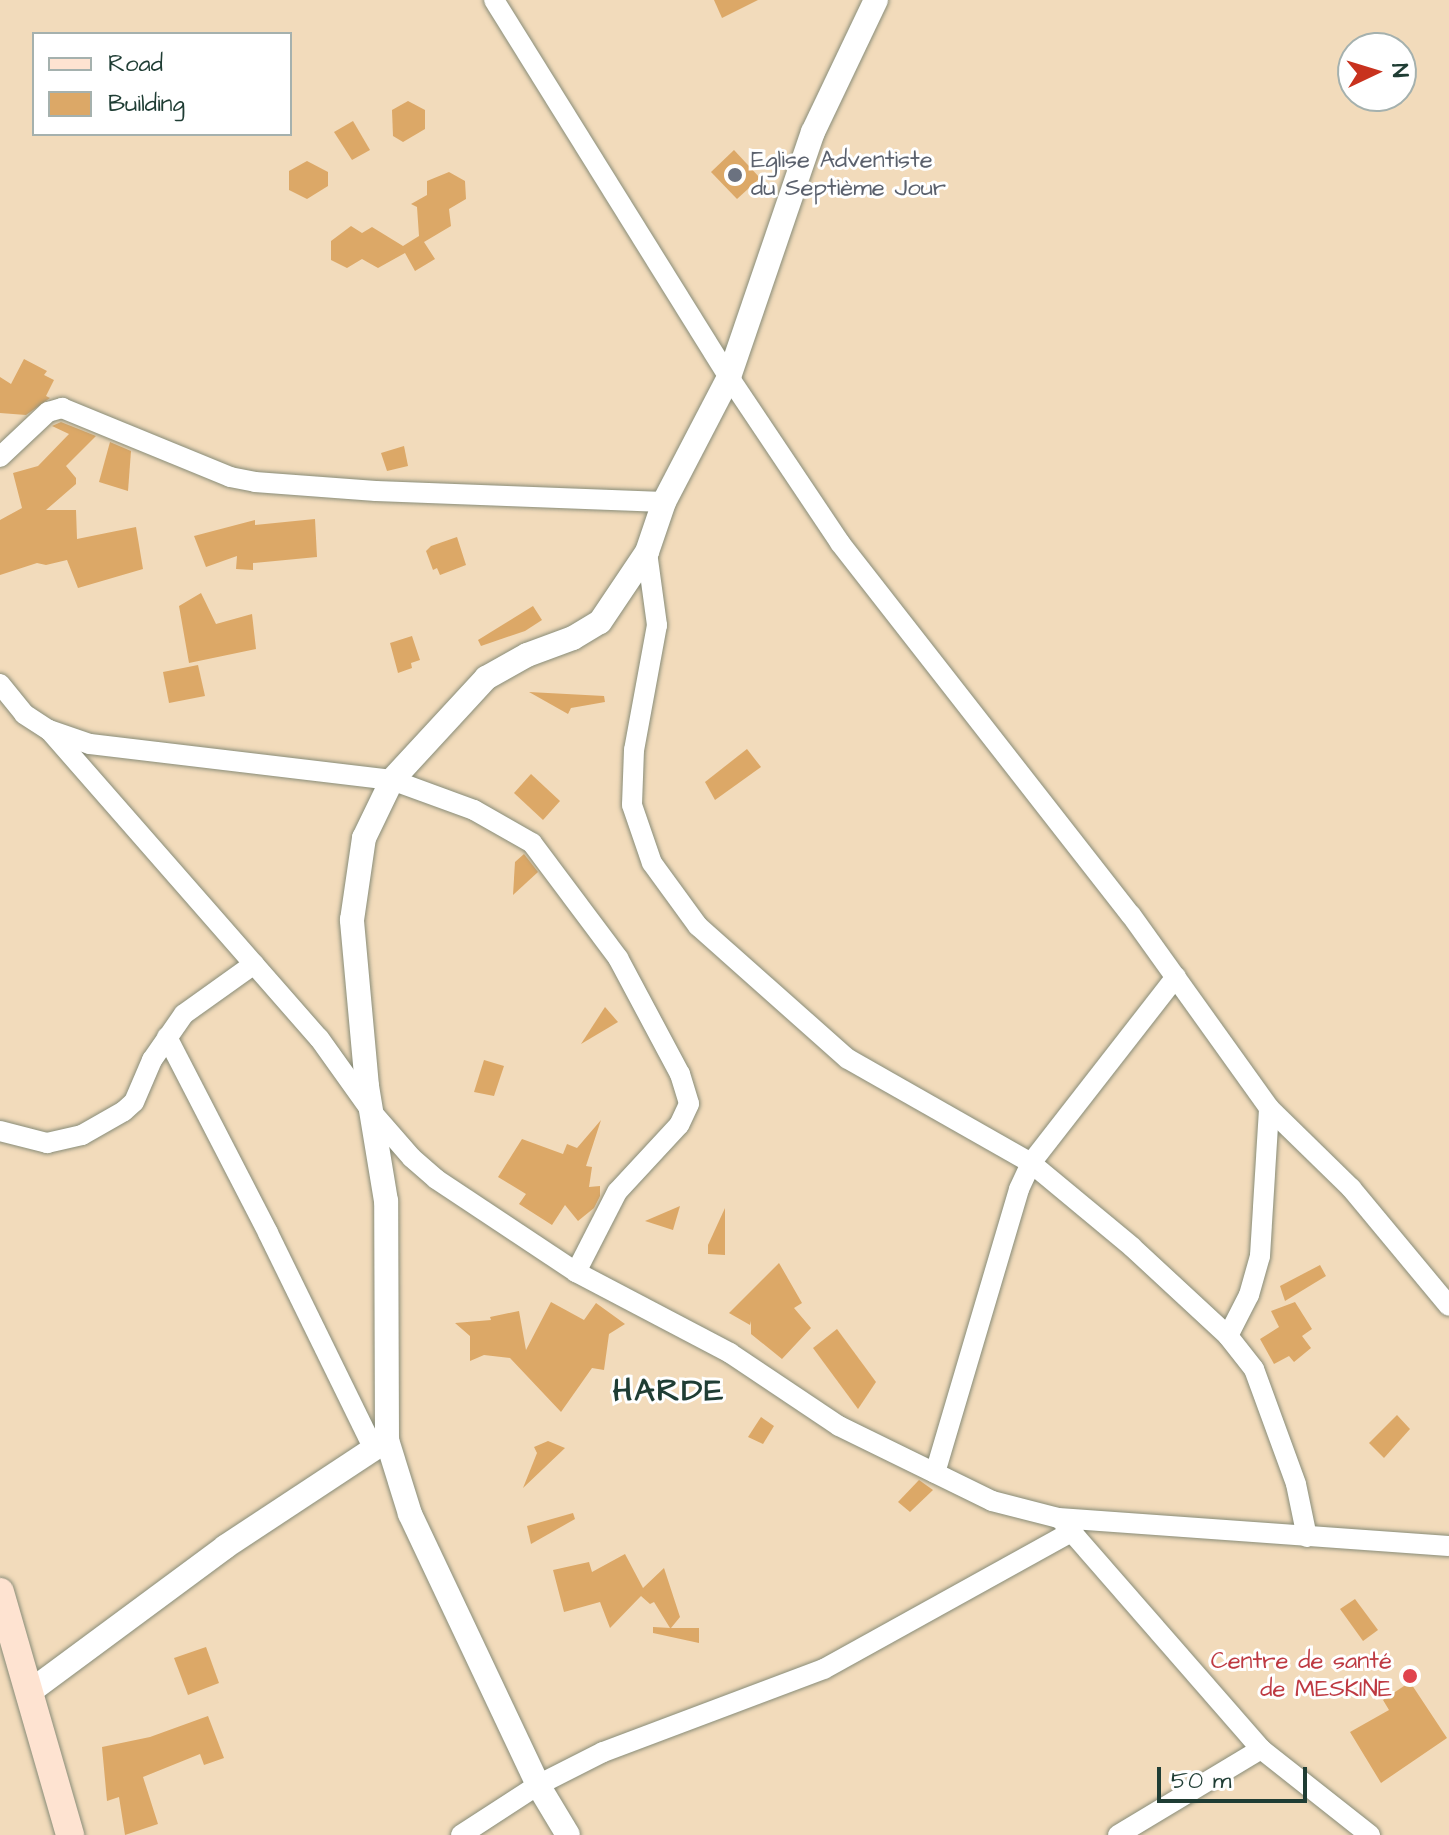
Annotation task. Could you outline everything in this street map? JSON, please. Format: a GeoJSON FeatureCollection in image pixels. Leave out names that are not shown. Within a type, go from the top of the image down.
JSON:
{"type":"FeatureCollection","features":[{"type":"Feature","properties":{"kind":"main road"},"geometry":{"type":"LineString","coordinates":[[0,1592],[70,1835]]}},
{"type":"Feature","properties":{"kind":"street"},"geometry":{"type":"LineString","coordinates":[[494,0],[729,377],[840,543],[1131,915],[1269,1108],[1351,1188],[1449,1306]]}},
{"type":"Feature","properties":{"kind":"street"},"geometry":{"type":"LineString","coordinates":[[381,1444],[386,1201],[371,1111],[352,920],[364,838],[392,780],[486,678],[600,622],[647,552],[664,502],[729,377],[813,132],[876,0]]}},
{"type":"Feature","properties":{"kind":"street"},"geometry":{"type":"LineString","coordinates":[[0,457],[48,412],[62,408],[230,477],[255,482],[376,491],[664,502]]}},
{"type":"Feature","properties":{"kind":"street"},"geometry":{"type":"LineString","coordinates":[[647,552],[657,625],[634,750],[632,805],[652,863],[698,926],[848,1059],[1031,1163],[1132,1247],[1228,1336],[1254,1369],[1296,1484],[1307,1537]]}},
{"type":"Feature","properties":{"kind":"street"},"geometry":{"type":"LineString","coordinates":[[0,684],[24,714],[49,730],[90,744],[392,780],[474,810],[532,843],[618,958],[680,1074],[689,1104],[687,1114],[617,1192],[576,1272]]}},
{"type":"Feature","properties":{"kind":"street"},"geometry":{"type":"LineString","coordinates":[[49,730],[319,1038],[371,1111],[436,1179],[576,1272],[730,1353],[839,1426],[992,1501],[1066,1525],[1449,1546]]}},
{"type":"Feature","properties":{"kind":"street"},"geometry":{"type":"LineString","coordinates":[[0,1131],[47,1143],[82,1135],[124,1111],[134,1102],[167,1037],[184,1014],[254,964]]}},
{"type":"Feature","properties":{"kind":"street"},"geometry":{"type":"LineString","coordinates":[[935,1473],[1019,1189],[1031,1163],[1176,977]]}},
{"type":"Feature","properties":{"kind":"street"},"geometry":{"type":"LineString","coordinates":[[167,1037],[381,1444],[410,1514],[538,1785],[568,1835]]}},
{"type":"Feature","properties":{"kind":"street"},"geometry":{"type":"LineString","coordinates":[[1228,1336],[1249,1295],[1260,1256],[1269,1108]]}},
{"type":"Feature","properties":{"kind":"street"},"geometry":{"type":"LineString","coordinates":[[28,1693],[225,1547],[381,1444]]}},
{"type":"Feature","properties":{"kind":"street"},"geometry":{"type":"LineString","coordinates":[[461,1835],[538,1785],[603,1752],[824,1669],[1066,1525]]}},
{"type":"Feature","properties":{"kind":"street"},"geometry":{"type":"LineString","coordinates":[[1066,1525],[1261,1749],[1370,1835]]}},
{"type":"Feature","properties":{"kind":"street"},"geometry":{"type":"LineString","coordinates":[[1118,1835],[1261,1749]]}},
{"type":"Feature","properties":{"kind":"building"},"geometry":{"type":"Polygon","coordinates":[[[714,0],[758,0],[722,18],[714,0]]]}},
{"type":"Feature","properties":{"kind":"building"},"geometry":{"type":"Polygon","coordinates":[[[408,101],[425,110],[425,129],[403,142],[393,136],[392,110],[408,101]]]}},
{"type":"Feature","properties":{"kind":"building"},"geometry":{"type":"Polygon","coordinates":[[[353,121],[370,150],[352,160],[334,132],[353,121]]]}},
{"type":"Feature","properties":{"kind":"building","name":"Eglise Adventiste du Septième Jour"},"geometry":{"type":"Polygon","coordinates":[[[734,150],[760,178],[737,199],[711,172],[734,150]]]}},
{"type":"Feature","properties":{"kind":"building"},"geometry":{"type":"Polygon","coordinates":[[[307,161],[328,172],[328,186],[307,199],[289,190],[289,171],[307,161]]]}},
{"type":"Feature","properties":{"kind":"building"},"geometry":{"type":"Polygon","coordinates":[[[449,172],[465,181],[466,199],[449,209],[451,226],[424,242],[435,259],[415,271],[405,253],[378,268],[362,259],[347,268],[331,260],[331,241],[351,226],[362,233],[372,227],[403,246],[419,236],[417,207],[411,204],[427,195],[427,181],[449,172]]]}},
{"type":"Feature","properties":{"kind":"building"},"geometry":{"type":"Polygon","coordinates":[[[24,359],[47,371],[44,375],[54,380],[46,396],[50,398],[26,415],[0,413],[0,377],[11,384],[24,359]]]}},
{"type":"Feature","properties":{"kind":"building"},"geometry":{"type":"Polygon","coordinates":[[[61,422],[96,436],[66,466],[76,478],[76,484],[46,510],[76,510],[77,539],[136,527],[143,569],[78,588],[67,560],[46,565],[37,563],[0,575],[0,520],[22,508],[13,473],[38,466],[69,434],[52,426],[61,422]]]}},
{"type":"Feature","properties":{"kind":"building"},"geometry":{"type":"Polygon","coordinates":[[[110,442],[131,451],[128,491],[99,482],[110,442]]]}},
{"type":"Feature","properties":{"kind":"building"},"geometry":{"type":"Polygon","coordinates":[[[404,446],[408,466],[387,471],[381,453],[404,446]]]}},
{"type":"Feature","properties":{"kind":"building"},"geometry":{"type":"Polygon","coordinates":[[[315,519],[317,557],[253,563],[253,570],[236,569],[237,556],[206,567],[194,536],[255,520],[255,525],[315,519]]]}},
{"type":"Feature","properties":{"kind":"building"},"geometry":{"type":"Polygon","coordinates":[[[457,537],[466,565],[440,575],[437,568],[433,570],[426,551],[431,546],[457,537]]]}},
{"type":"Feature","properties":{"kind":"building"},"geometry":{"type":"Polygon","coordinates":[[[201,593],[216,624],[252,614],[256,649],[189,663],[179,606],[201,593]]]}},
{"type":"Feature","properties":{"kind":"building"},"geometry":{"type":"Polygon","coordinates":[[[533,606],[542,620],[525,631],[481,646],[478,640],[533,606]]]}},
{"type":"Feature","properties":{"kind":"building"},"geometry":{"type":"Polygon","coordinates":[[[412,636],[420,660],[411,663],[412,668],[398,673],[390,643],[412,636]]]}},
{"type":"Feature","properties":{"kind":"building"},"geometry":{"type":"Polygon","coordinates":[[[198,665],[205,696],[169,703],[163,672],[198,665]]]}},
{"type":"Feature","properties":{"kind":"building"},"geometry":{"type":"Polygon","coordinates":[[[529,692],[604,696],[605,702],[571,708],[568,714],[529,692]]]}},
{"type":"Feature","properties":{"kind":"building"},"geometry":{"type":"Polygon","coordinates":[[[747,749],[761,767],[715,800],[705,782],[747,749]]]}},
{"type":"Feature","properties":{"kind":"building"},"geometry":{"type":"Polygon","coordinates":[[[531,774],[560,801],[543,820],[514,793],[531,774]]]}},
{"type":"Feature","properties":{"kind":"building"},"geometry":{"type":"Polygon","coordinates":[[[524,854],[538,872],[513,895],[515,862],[524,854]]]}},
{"type":"Feature","properties":{"kind":"building"},"geometry":{"type":"Polygon","coordinates":[[[605,1007],[618,1022],[581,1044],[605,1007]]]}},
{"type":"Feature","properties":{"kind":"building"},"geometry":{"type":"Polygon","coordinates":[[[484,1060],[504,1066],[494,1096],[474,1092],[484,1060]]]}},
{"type":"Feature","properties":{"kind":"building"},"geometry":{"type":"Polygon","coordinates":[[[601,1120],[586,1166],[592,1167],[589,1187],[600,1186],[600,1196],[594,1208],[578,1221],[565,1205],[552,1225],[519,1204],[526,1194],[498,1177],[522,1139],[563,1154],[567,1144],[577,1148],[601,1120]]]}},
{"type":"Feature","properties":{"kind":"building"},"geometry":{"type":"Polygon","coordinates":[[[680,1206],[673,1230],[645,1221],[680,1206]]]}},
{"type":"Feature","properties":{"kind":"building"},"geometry":{"type":"Polygon","coordinates":[[[725,1208],[725,1255],[708,1254],[708,1245],[725,1208]]]}},
{"type":"Feature","properties":{"kind":"building"},"geometry":{"type":"Polygon","coordinates":[[[779,1263],[802,1303],[794,1308],[811,1328],[782,1359],[751,1334],[751,1321],[750,1325],[729,1313],[779,1263]]]}},
{"type":"Feature","properties":{"kind":"building"},"geometry":{"type":"Polygon","coordinates":[[[1320,1265],[1326,1276],[1285,1301],[1280,1286],[1320,1265]]]}},
{"type":"Feature","properties":{"kind":"building"},"geometry":{"type":"Polygon","coordinates":[[[551,1302],[584,1320],[596,1303],[625,1324],[609,1334],[604,1370],[592,1368],[561,1412],[510,1358],[484,1355],[470,1361],[470,1336],[455,1323],[491,1320],[490,1317],[519,1311],[526,1350],[551,1302]]]}},
{"type":"Feature","properties":{"kind":"building"},"geometry":{"type":"Polygon","coordinates":[[[1295,1302],[1312,1329],[1302,1336],[1311,1348],[1294,1362],[1289,1356],[1274,1364],[1260,1339],[1279,1327],[1271,1311],[1295,1302]]]}},
{"type":"Feature","properties":{"kind":"building"},"geometry":{"type":"Polygon","coordinates":[[[837,1329],[876,1382],[858,1409],[813,1348],[837,1329]]]}},
{"type":"Feature","properties":{"kind":"building"},"geometry":{"type":"Polygon","coordinates":[[[1397,1415],[1410,1429],[1384,1458],[1369,1443],[1397,1415]]]}},
{"type":"Feature","properties":{"kind":"building"},"geometry":{"type":"Polygon","coordinates":[[[761,1417],[774,1426],[763,1444],[748,1437],[761,1417]]]}},
{"type":"Feature","properties":{"kind":"building"},"geometry":{"type":"Polygon","coordinates":[[[548,1441],[565,1448],[523,1488],[537,1453],[534,1447],[548,1441]]]}},
{"type":"Feature","properties":{"kind":"building"},"geometry":{"type":"Polygon","coordinates":[[[919,1480],[933,1490],[910,1512],[898,1502],[919,1480]]]}},
{"type":"Feature","properties":{"kind":"building"},"geometry":{"type":"Polygon","coordinates":[[[573,1513],[575,1519],[531,1544],[527,1526],[573,1513]]]}},
{"type":"Feature","properties":{"kind":"building"},"geometry":{"type":"Polygon","coordinates":[[[625,1554],[643,1588],[664,1568],[680,1617],[671,1628],[699,1628],[699,1643],[653,1633],[653,1627],[670,1628],[654,1602],[650,1604],[641,1596],[610,1628],[600,1602],[564,1612],[553,1570],[589,1562],[592,1572],[625,1554]]]}},
{"type":"Feature","properties":{"kind":"building"},"geometry":{"type":"Polygon","coordinates":[[[1355,1599],[1378,1630],[1363,1641],[1340,1609],[1355,1599]]]}},
{"type":"Feature","properties":{"kind":"building"},"geometry":{"type":"Polygon","coordinates":[[[206,1647],[219,1683],[188,1695],[174,1658],[206,1647]]]}},
{"type":"Feature","properties":{"kind":"building"},"geometry":{"type":"Polygon","coordinates":[[[1410,1682],[1447,1738],[1381,1783],[1350,1732],[1389,1710],[1383,1700],[1410,1682]]]}},
{"type":"Feature","properties":{"kind":"building"},"geometry":{"type":"Polygon","coordinates":[[[208,1716],[224,1758],[204,1765],[200,1754],[143,1777],[158,1824],[125,1835],[119,1797],[107,1801],[102,1747],[150,1737],[208,1716]]]}},
{"type":"Feature","properties":{"kind":"place","name":"Eglise Adventiste du Septième Jour"},"geometry":{"type":"Point","coordinates":[735,175]}},
{"type":"Feature","properties":{"kind":"place","name":"Centre de santé de MESKINE"},"geometry":{"type":"Point","coordinates":[1410,1676]}},
{"type":"Feature","properties":{"kind":"district","name":"HARDE"},"geometry":{"type":"Point","coordinates":[669,1391]}}]}
